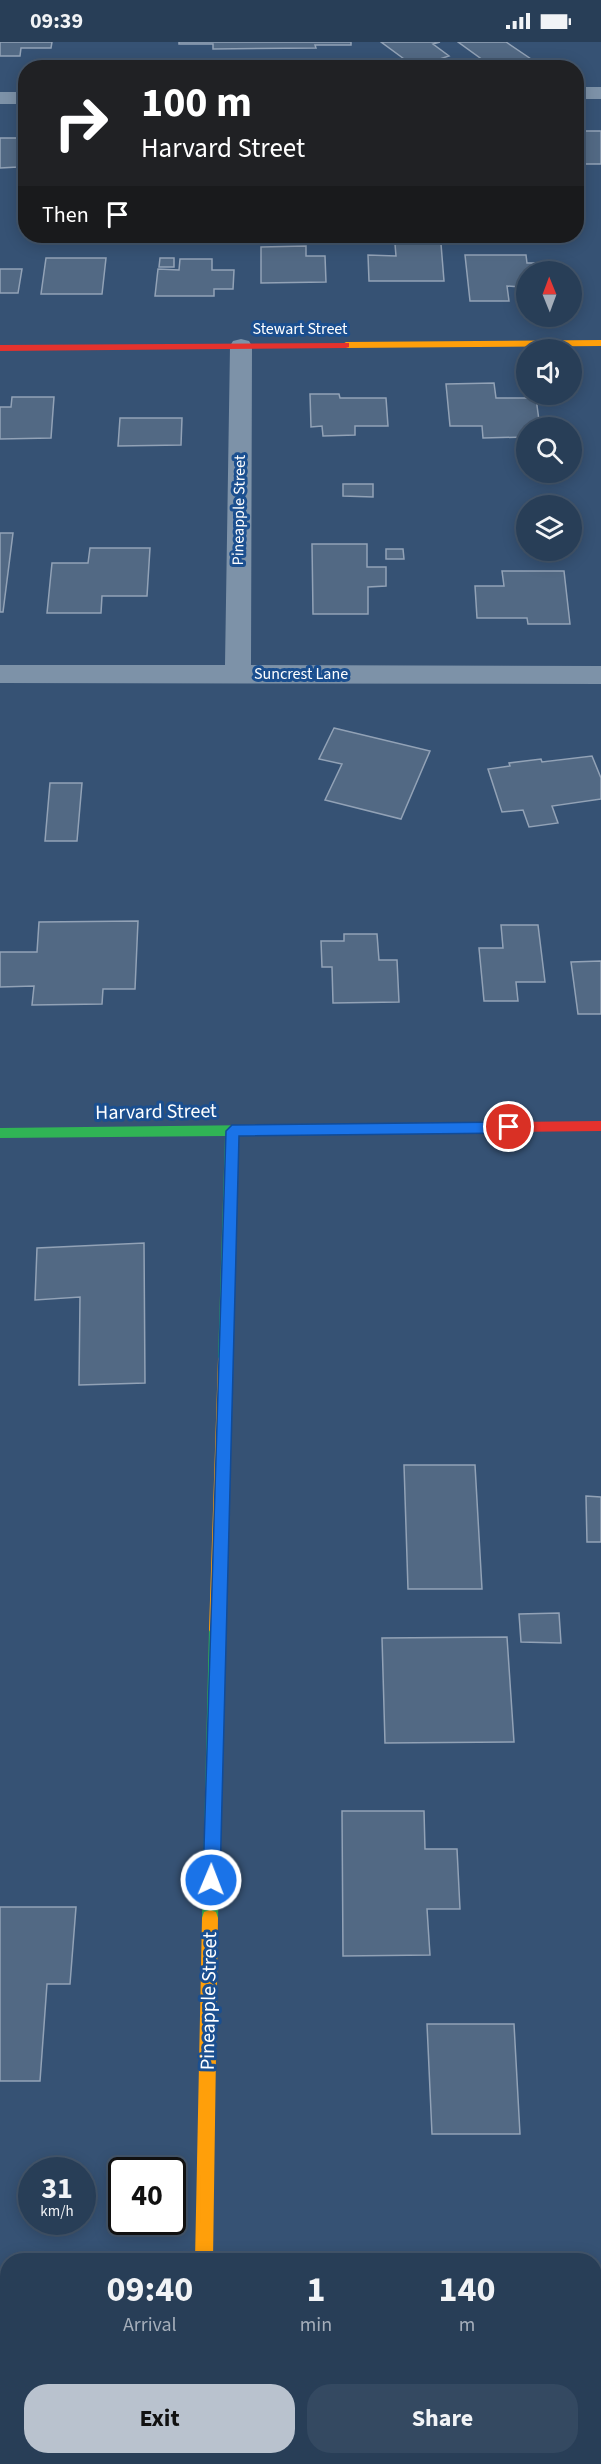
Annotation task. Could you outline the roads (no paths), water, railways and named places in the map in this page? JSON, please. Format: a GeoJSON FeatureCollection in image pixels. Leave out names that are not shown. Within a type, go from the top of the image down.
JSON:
{"type":"FeatureCollection","features":[{"type":"Feature","properties":{"kind":"street"},"geometry":{"type":"LineString","coordinates":[[584,93],[601,93]]}},
{"type":"Feature","properties":{"kind":"street"},"geometry":{"type":"LineString","coordinates":[[0,98],[18,98]]}},
{"type":"Feature","properties":{"kind":"street","name":"Stewart Street"},"geometry":{"type":"LineString","coordinates":[[0,348],[601,343]]}},
{"type":"Feature","properties":{"kind":"street","name":"Pineapple Street"},"geometry":{"type":"LineString","coordinates":[[238,674],[241,346]]}},
{"type":"Feature","properties":{"kind":"street","name":"Suncrest Lane"},"geometry":{"type":"LineString","coordinates":[[0,674],[601,675]]}},
{"type":"Feature","properties":{"kind":"street","name":"Harvard Street"},"geometry":{"type":"LineString","coordinates":[[0,1133],[601,1126]]}},
{"type":"Feature","properties":{"kind":"street","name":"Pineapple Street"},"geometry":{"type":"LineString","coordinates":[[204,2253],[213,1796],[232,1131]]}}]}
